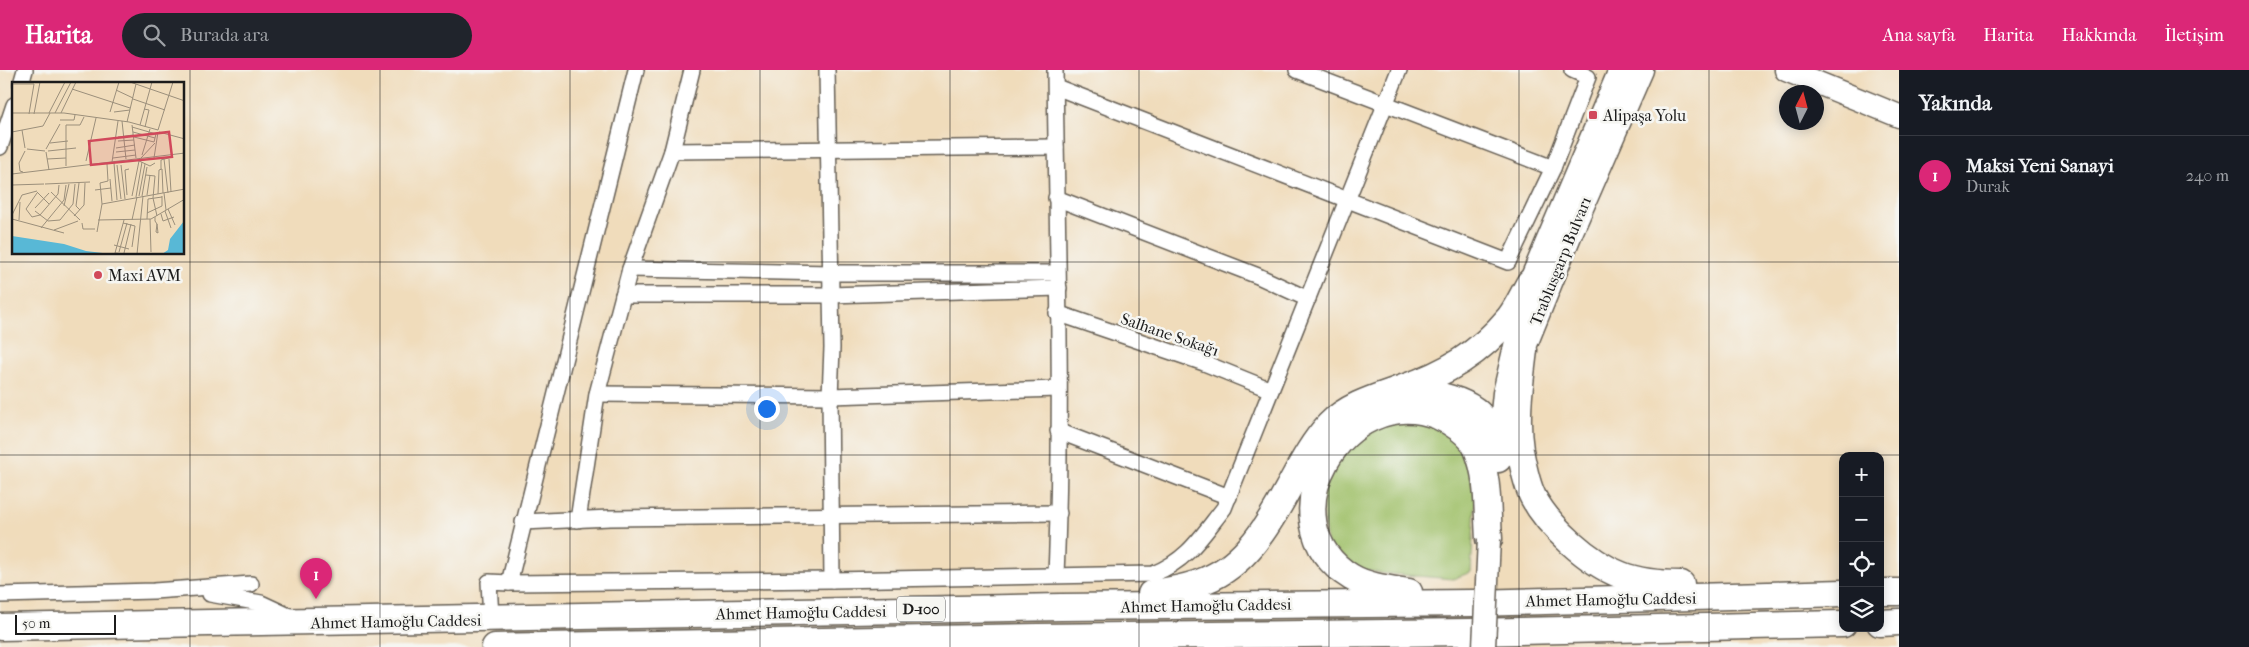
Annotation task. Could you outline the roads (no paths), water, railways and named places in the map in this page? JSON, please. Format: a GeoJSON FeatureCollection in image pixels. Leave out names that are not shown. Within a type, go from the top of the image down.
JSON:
{"type":"FeatureCollection","features":[{"type":"Feature","properties":{"kind":"highway"},"geometry":{"type":"LineString","coordinates":[[1061,606],[1183,588],[1220,573],[1254,543],[1264,530],[1302,462],[1329,425],[1347,411],[1377,397],[1442,373],[1465,359],[1486,342],[1510,317],[1530,282]]}},
{"type":"Feature","properties":{"kind":"highway"},"geometry":{"type":"LineString","coordinates":[[1524,350],[1518,417],[1520,448],[1525,473],[1533,497],[1544,514],[1579,550],[1620,575],[1659,584],[1809,594]]}},
{"type":"Feature","properties":{"kind":"highway"},"geometry":{"type":"LineString","coordinates":[[1377,397],[1409,393],[1448,398],[1462,402],[1474,410],[1487,424],[1498,459]]}},
{"type":"Feature","properties":{"kind":"highway"},"geometry":{"type":"LineString","coordinates":[[1472,603],[1370,585],[1352,577],[1338,567],[1319,543],[1313,525],[1312,507],[1325,458],[1350,431],[1361,422],[1374,417],[1392,411],[1410,409],[1429,412],[1443,418],[1455,424],[1477,448],[1484,472],[1490,539]]}},
{"type":"Feature","properties":{"kind":"highway"},"geometry":{"type":"LineString","coordinates":[[1884,592],[1899,592]]}},
{"type":"Feature","properties":{"kind":"highway","name":"Ahmet Hamoğlu Caddesi"},"geometry":{"type":"LineString","coordinates":[[0,627],[304,623],[1061,606],[1472,603],[1839,593]]}},
{"type":"Feature","properties":{"kind":"highway"},"geometry":{"type":"LineString","coordinates":[[1884,622],[1899,622]]}},
{"type":"Feature","properties":{"kind":"highway","name":"Ahmet Hamoğlu Caddesi"},"geometry":{"type":"LineString","coordinates":[[495,647],[810,644],[1038,637],[1476,640],[1839,624]]}},
{"type":"Feature","properties":{"kind":"highway"},"geometry":{"type":"LineString","coordinates":[[1654,647],[1745,636],[1812,625]]}},
{"type":"Feature","properties":{"kind":"highway"},"geometry":{"type":"LineString","coordinates":[[1038,637],[1142,647]]}},
{"type":"Feature","properties":{"kind":"highway"},"geometry":{"type":"LineString","coordinates":[[1335,647],[1355,643],[1476,640]]}},
{"type":"Feature","properties":{"kind":"main road","name":"Trablusgarp Bulvarı"},"geometry":{"type":"LineString","coordinates":[[1476,640],[1490,539],[1504,393],[1530,282],[1620,70]]}},
{"type":"Feature","properties":{"kind":"main road","name":"Trablusgarp Bulvarı"},"geometry":{"type":"LineString","coordinates":[[1498,459],[1511,395],[1524,350],[1572,231],[1642,70]]}},
{"type":"Feature","properties":{"kind":"main road"},"geometry":{"type":"LineString","coordinates":[[1786,70],[1899,116]]}},
{"type":"Feature","properties":{"kind":"street"},"geometry":{"type":"LineString","coordinates":[[509,583],[636,70]]}},
{"type":"Feature","properties":{"kind":"street"},"geometry":{"type":"LineString","coordinates":[[578,520],[597,394],[630,269],[672,151],[692,70]]}},
{"type":"Feature","properties":{"kind":"street"},"geometry":{"type":"LineString","coordinates":[[827,70],[832,348],[830,396],[832,580]]}},
{"type":"Feature","properties":{"kind":"street"},"geometry":{"type":"LineString","coordinates":[[1055,70],[1059,512],[1056,575]]}},
{"type":"Feature","properties":{"kind":"street"},"geometry":{"type":"LineString","coordinates":[[1297,70],[1553,168]]}},
{"type":"Feature","properties":{"kind":"street"},"geometry":{"type":"LineString","coordinates":[[491,618],[488,582],[832,580],[1152,574],[1168,568],[1190,552],[1224,508],[1399,70]]}},
{"type":"Feature","properties":{"kind":"street"},"geometry":{"type":"LineString","coordinates":[[1056,87],[1508,262],[1553,168],[1588,77],[1572,70]]}},
{"type":"Feature","properties":{"kind":"street"},"geometry":{"type":"LineString","coordinates":[[0,146],[12,111]]}},
{"type":"Feature","properties":{"kind":"street"},"geometry":{"type":"LineString","coordinates":[[672,151],[1056,147]]}},
{"type":"Feature","properties":{"kind":"street"},"geometry":{"type":"LineString","coordinates":[[1056,198],[1258,276],[1308,299]]}},
{"type":"Feature","properties":{"kind":"street"},"geometry":{"type":"LineString","coordinates":[[630,269],[1058,280]]}},
{"type":"Feature","properties":{"kind":"street"},"geometry":{"type":"LineString","coordinates":[[623,295],[830,295],[1058,280]]}},
{"type":"Feature","properties":{"kind":"street","name":"Salhane Sokağı"},"geometry":{"type":"LineString","coordinates":[[1057,313],[1204,363],[1271,390]]}},
{"type":"Feature","properties":{"kind":"street"},"geometry":{"type":"LineString","coordinates":[[597,394],[830,396],[1058,389]]}},
{"type":"Feature","properties":{"kind":"street"},"geometry":{"type":"LineString","coordinates":[[1058,431],[1229,497]]}},
{"type":"Feature","properties":{"kind":"street"},"geometry":{"type":"LineString","coordinates":[[523,522],[1059,512]]}},
{"type":"Feature","properties":{"kind":"street"},"geometry":{"type":"LineString","coordinates":[[0,595],[154,591],[251,584]]}},
{"type":"Feature","properties":{"kind":"street"},"geometry":{"type":"LineString","coordinates":[[154,591],[227,595],[261,603],[304,623]]}},
{"type":"Feature","properties":{"kind":"place","name":"Alipaşa Yolu"},"geometry":{"type":"Point","coordinates":[1593,115]}},
{"type":"Feature","properties":{"kind":"place","name":"Maxi AVM"},"geometry":{"type":"Point","coordinates":[98,275]}},
{"type":"Feature","properties":{"kind":"place","name":"Maksi Yeni Sanayi"},"geometry":{"type":"Point","coordinates":[316,599]}}]}
